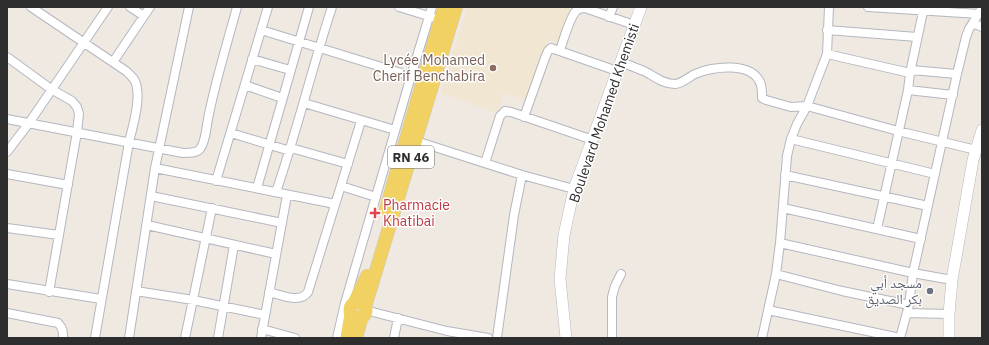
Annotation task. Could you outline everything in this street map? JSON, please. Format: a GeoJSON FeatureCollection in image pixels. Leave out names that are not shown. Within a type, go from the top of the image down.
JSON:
{"type":"FeatureCollection","features":[{"type":"Feature","properties":{"kind":"main road","name":"RN 46"},"geometry":{"type":"LineString","coordinates":[[347,338],[366,278],[444,7]]}},
{"type":"Feature","properties":{"kind":"main road","name":"RN 46"},"geometry":{"type":"LineString","coordinates":[[356,338],[356,309],[416,141],[440,20],[456,7]]}},
{"type":"Feature","properties":{"kind":"main road","name":"Boulevard Mohamed Khemisti"},"geometry":{"type":"LineString","coordinates":[[566,338],[560,279],[564,235],[574,189],[641,7]]}},
{"type":"Feature","properties":{"kind":"main road"},"geometry":{"type":"LineString","coordinates":[[949,338],[949,314],[952,280],[976,150],[982,132]]}},
{"type":"Feature","properties":{"kind":"street"},"geometry":{"type":"LineString","coordinates":[[31,7],[113,62],[132,77],[137,88],[138,94],[136,110],[94,338]]}},
{"type":"Feature","properties":{"kind":"street"},"geometry":{"type":"LineString","coordinates":[[7,152],[29,123],[51,88],[108,7]]}},
{"type":"Feature","properties":{"kind":"street"},"geometry":{"type":"LineString","coordinates":[[130,7],[144,16]]}},
{"type":"Feature","properties":{"kind":"street"},"geometry":{"type":"LineString","coordinates":[[113,62],[150,7]]}},
{"type":"Feature","properties":{"kind":"street"},"geometry":{"type":"LineString","coordinates":[[129,338],[152,196],[155,168],[189,7]]}},
{"type":"Feature","properties":{"kind":"street"},"geometry":{"type":"LineString","coordinates":[[7,118],[160,148],[183,152],[194,152],[201,148],[237,7]]}},
{"type":"Feature","properties":{"kind":"street"},"geometry":{"type":"LineString","coordinates":[[216,181],[268,7]]}},
{"type":"Feature","properties":{"kind":"street"},"geometry":{"type":"LineString","coordinates":[[257,188],[308,7]]}},
{"type":"Feature","properties":{"kind":"street"},"geometry":{"type":"LineString","coordinates":[[276,192],[291,149],[332,7]]}},
{"type":"Feature","properties":{"kind":"street"},"geometry":{"type":"LineString","coordinates":[[399,7],[440,20]]}},
{"type":"Feature","properties":{"kind":"street"},"geometry":{"type":"LineString","coordinates":[[432,7],[440,20]]}},
{"type":"Feature","properties":{"kind":"street"},"geometry":{"type":"LineString","coordinates":[[609,17],[613,7]]}},
{"type":"Feature","properties":{"kind":"street"},"geometry":{"type":"LineString","coordinates":[[762,338],[776,274],[784,208],[787,156],[791,139],[807,106],[827,54],[829,7]]}},
{"type":"Feature","properties":{"kind":"street"},"geometry":{"type":"LineString","coordinates":[[768,310],[900,338],[908,309],[913,273],[966,37],[980,11],[868,7]]}},
{"type":"Feature","properties":{"kind":"street"},"geometry":{"type":"LineString","coordinates":[[560,50],[572,18],[576,10],[580,8],[585,8],[634,25]]}},
{"type":"Feature","properties":{"kind":"street"},"geometry":{"type":"LineString","coordinates":[[877,229],[892,165],[898,131],[908,90],[917,37],[924,9]]}},
{"type":"Feature","properties":{"kind":"street"},"geometry":{"type":"LineString","coordinates":[[337,338],[356,309],[376,197],[410,76],[440,20]]}},
{"type":"Feature","properties":{"kind":"street"},"geometry":{"type":"LineString","coordinates":[[973,23],[982,26]]}},
{"type":"Feature","properties":{"kind":"street"},"geometry":{"type":"LineString","coordinates":[[261,30],[410,76]]}},
{"type":"Feature","properties":{"kind":"street"},"geometry":{"type":"LineString","coordinates":[[827,30],[917,37]]}},
{"type":"Feature","properties":{"kind":"street"},"geometry":{"type":"LineString","coordinates":[[524,117],[548,51],[551,48],[619,67],[645,72],[662,81],[677,84],[696,74],[713,68],[726,66],[742,69],[754,75],[761,84],[762,98],[766,100],[791,107],[807,106],[898,131],[976,150]]}},
{"type":"Feature","properties":{"kind":"street"},"geometry":{"type":"LineString","coordinates":[[827,54],[910,72],[957,74]]}},
{"type":"Feature","properties":{"kind":"street"},"geometry":{"type":"LineString","coordinates":[[7,57],[72,101],[77,107],[79,114],[49,292]]}},
{"type":"Feature","properties":{"kind":"street"},"geometry":{"type":"LineString","coordinates":[[252,59],[290,70]]}},
{"type":"Feature","properties":{"kind":"street"},"geometry":{"type":"LineString","coordinates":[[244,85],[282,98]]}},
{"type":"Feature","properties":{"kind":"street"},"geometry":{"type":"LineString","coordinates":[[908,90],[953,95]]}},
{"type":"Feature","properties":{"kind":"street"},"geometry":{"type":"LineString","coordinates":[[304,103],[395,130]]}},
{"type":"Feature","properties":{"kind":"street"},"geometry":{"type":"LineString","coordinates":[[485,163],[502,112],[507,111],[592,140]]}},
{"type":"Feature","properties":{"kind":"street"},"geometry":{"type":"LineString","coordinates":[[269,292],[294,298],[306,296],[311,285],[361,120]]}},
{"type":"Feature","properties":{"kind":"street"},"geometry":{"type":"LineString","coordinates":[[231,133],[348,164]]}},
{"type":"Feature","properties":{"kind":"street"},"geometry":{"type":"LineString","coordinates":[[791,139],[892,165],[935,174]]}},
{"type":"Feature","properties":{"kind":"street"},"geometry":{"type":"LineString","coordinates":[[416,141],[522,175],[574,189]]}},
{"type":"Feature","properties":{"kind":"street"},"geometry":{"type":"LineString","coordinates":[[155,168],[335,204]]}},
{"type":"Feature","properties":{"kind":"street"},"geometry":{"type":"LineString","coordinates":[[7,174],[68,185]]}},
{"type":"Feature","properties":{"kind":"street"},"geometry":{"type":"LineString","coordinates":[[497,338],[514,215],[522,175]]}},
{"type":"Feature","properties":{"kind":"street"},"geometry":{"type":"LineString","coordinates":[[785,175],[928,206]]}},
{"type":"Feature","properties":{"kind":"street"},"geometry":{"type":"LineString","coordinates":[[341,186],[376,197]]}},
{"type":"Feature","properties":{"kind":"street"},"geometry":{"type":"LineString","coordinates":[[261,338],[287,195]]}},
{"type":"Feature","properties":{"kind":"street"},"geometry":{"type":"LineString","coordinates":[[152,196],[282,223]]}},
{"type":"Feature","properties":{"kind":"street"},"geometry":{"type":"LineString","coordinates":[[185,338],[212,208]]}},
{"type":"Feature","properties":{"kind":"street"},"geometry":{"type":"LineString","coordinates":[[784,208],[921,239]]}},
{"type":"Feature","properties":{"kind":"street"},"geometry":{"type":"LineString","coordinates":[[147,225],[276,254]]}},
{"type":"Feature","properties":{"kind":"street"},"geometry":{"type":"LineString","coordinates":[[7,228],[59,235]]}},
{"type":"Feature","properties":{"kind":"street"},"geometry":{"type":"LineString","coordinates":[[780,243],[913,273],[952,280]]}},
{"type":"Feature","properties":{"kind":"street"},"geometry":{"type":"LineString","coordinates":[[218,338],[234,245]]}},
{"type":"Feature","properties":{"kind":"street"},"geometry":{"type":"LineString","coordinates":[[612,338],[612,297],[615,286],[621,274]]}},
{"type":"Feature","properties":{"kind":"street"},"geometry":{"type":"LineString","coordinates":[[776,274],[908,309],[949,314]]}},
{"type":"Feature","properties":{"kind":"street"},"geometry":{"type":"LineString","coordinates":[[7,284],[101,300]]}},
{"type":"Feature","properties":{"kind":"street"},"geometry":{"type":"LineString","coordinates":[[136,291],[193,300],[265,315]]}},
{"type":"Feature","properties":{"kind":"street"},"geometry":{"type":"LineString","coordinates":[[356,309],[447,331],[488,338]]}},
{"type":"Feature","properties":{"kind":"street"},"geometry":{"type":"LineString","coordinates":[[7,313],[58,323],[62,327],[63,338]]}},
{"type":"Feature","properties":{"kind":"street"},"geometry":{"type":"LineString","coordinates":[[394,338],[398,318]]}},
{"type":"Feature","properties":{"kind":"street"},"geometry":{"type":"LineString","coordinates":[[262,329],[295,338]]}},
{"type":"Feature","properties":{"kind":"shaded area","name":"Lycée Mohamed Cherif Benchabira"},"geometry":{"type":"Polygon","coordinates":[[[467,7],[572,7],[557,43],[548,40],[526,100],[504,93],[497,113],[441,93],[467,7]]]}},
{"type":"Feature","properties":{"kind":"place","name":"Lycée Mohamed Cherif Benchabira"},"geometry":{"type":"Point","coordinates":[493,68]}},
{"type":"Feature","properties":{"kind":"place","name":"Pharmacie Khatibai"},"geometry":{"type":"Point","coordinates":[375,213]}},
{"type":"Feature","properties":{"kind":"place","name":"مسجد أبي بكر الصديق"},"geometry":{"type":"Point","coordinates":[930,291]}}]}
